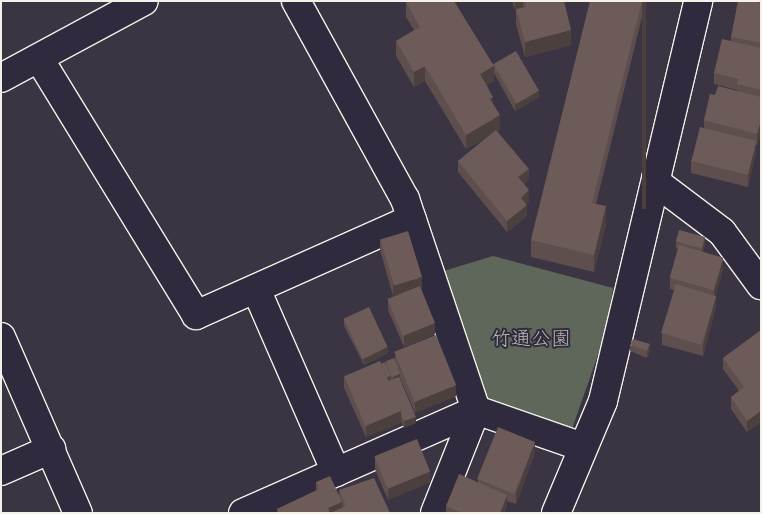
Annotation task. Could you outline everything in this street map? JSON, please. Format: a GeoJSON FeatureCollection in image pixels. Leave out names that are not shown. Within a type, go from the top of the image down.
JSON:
{"type":"FeatureCollection","features":[{"type":"Feature","properties":{"kind":"street"},"geometry":{"type":"LineString","coordinates":[[1,78],[40,60],[144,1]]}},
{"type":"Feature","properties":{"kind":"street"},"geometry":{"type":"LineString","coordinates":[[296,1],[405,199],[476,410],[435,513]]}},
{"type":"Feature","properties":{"kind":"street"},"geometry":{"type":"LineString","coordinates":[[556,513],[582,447],[604,401],[657,184],[698,1]]}},
{"type":"Feature","properties":{"kind":"street"},"geometry":{"type":"LineString","coordinates":[[40,60],[196,315],[412,219]]}},
{"type":"Feature","properties":{"kind":"street"},"geometry":{"type":"LineString","coordinates":[[657,184],[722,232],[761,285]]}},
{"type":"Feature","properties":{"kind":"street"},"geometry":{"type":"LineString","coordinates":[[256,289],[336,472]]}},
{"type":"Feature","properties":{"kind":"street"},"geometry":{"type":"LineString","coordinates":[[1,337],[78,513]]}},
{"type":"Feature","properties":{"kind":"street"},"geometry":{"type":"LineString","coordinates":[[244,513],[476,410],[582,447]]}},
{"type":"Feature","properties":{"kind":"street"},"geometry":{"type":"LineString","coordinates":[[1,470],[51,449]]}},
{"type":"Feature","properties":{"kind":"green space","name":"竹通公園"},"geometry":{"type":"Polygon","coordinates":[[[493,256],[613,288],[606,332],[572,429],[480,399],[437,273],[493,256]]]}},
{"type":"Feature","properties":{"kind":"building"},"geometry":{"type":"Polygon","coordinates":[[[406,1],[454,1],[494,66],[480,74],[493,97],[490,99],[500,115],[466,135],[425,66],[414,72],[396,41],[420,27],[406,1]]]}},
{"type":"Feature","properties":{"kind":"building"},"geometry":{"type":"Polygon","coordinates":[[[525,1],[564,1],[571,30],[525,42],[516,9],[526,7],[525,1]]]}},
{"type":"Feature","properties":{"kind":"building"},"geometry":{"type":"Polygon","coordinates":[[[590,1],[642,1],[592,203],[606,206],[594,255],[531,240],[590,1]]]}},
{"type":"Feature","properties":{"kind":"building"},"geometry":{"type":"Polygon","coordinates":[[[738,1],[761,3],[761,43],[731,37],[738,1]]]}},
{"type":"Feature","properties":{"kind":"building"},"geometry":{"type":"Polygon","coordinates":[[[722,39],[761,48],[761,90],[737,84],[739,79],[714,73],[722,39]]]}},
{"type":"Feature","properties":{"kind":"building"},"geometry":{"type":"Polygon","coordinates":[[[516,51],[539,91],[516,104],[493,64],[516,51]]]}},
{"type":"Feature","properties":{"kind":"building"},"geometry":{"type":"Polygon","coordinates":[[[718,86],[761,97],[761,120],[757,134],[704,120],[710,94],[715,95],[718,86]]]}},
{"type":"Feature","properties":{"kind":"building"},"geometry":{"type":"Polygon","coordinates":[[[700,127],[756,141],[748,175],[692,161],[700,127]]]}},
{"type":"Feature","properties":{"kind":"building"},"geometry":{"type":"Polygon","coordinates":[[[496,130],[529,169],[518,177],[529,190],[521,198],[527,205],[507,221],[458,161],[496,130]]]}},
{"type":"Feature","properties":{"kind":"building"},"geometry":{"type":"Polygon","coordinates":[[[679,230],[705,237],[702,249],[676,242],[679,230]]]}},
{"type":"Feature","properties":{"kind":"building"},"geometry":{"type":"Polygon","coordinates":[[[408,231],[422,277],[394,285],[380,239],[408,231]]]}},
{"type":"Feature","properties":{"kind":"building"},"geometry":{"type":"Polygon","coordinates":[[[679,245],[723,258],[714,290],[670,278],[679,245]]]}},
{"type":"Feature","properties":{"kind":"building"},"geometry":{"type":"Polygon","coordinates":[[[676,284],[716,296],[701,345],[661,333],[676,284]]]}},
{"type":"Feature","properties":{"kind":"building"},"geometry":{"type":"Polygon","coordinates":[[[420,286],[435,323],[403,336],[388,299],[420,286]]]}},
{"type":"Feature","properties":{"kind":"building"},"geometry":{"type":"Polygon","coordinates":[[[369,307],[388,347],[362,359],[344,319],[369,307]]]}},
{"type":"Feature","properties":{"kind":"building"},"geometry":{"type":"Polygon","coordinates":[[[761,330],[761,411],[747,421],[731,397],[744,387],[723,358],[761,330]]]}},
{"type":"Feature","properties":{"kind":"building"},"geometry":{"type":"Polygon","coordinates":[[[436,335],[456,385],[415,402],[394,352],[436,335]]]}},
{"type":"Feature","properties":{"kind":"building"},"geometry":{"type":"Polygon","coordinates":[[[633,339],[650,344],[647,351],[630,345],[633,339]]]}},
{"type":"Feature","properties":{"kind":"building"},"geometry":{"type":"Polygon","coordinates":[[[394,358],[400,374],[392,377],[386,361],[394,358]]]}},
{"type":"Feature","properties":{"kind":"building"},"geometry":{"type":"Polygon","coordinates":[[[380,361],[401,411],[365,426],[344,376],[380,361]]]}},
{"type":"Feature","properties":{"kind":"building"},"geometry":{"type":"Polygon","coordinates":[[[385,362],[391,376],[387,377],[381,364],[385,362]]]}},
{"type":"Feature","properties":{"kind":"building"},"geometry":{"type":"Polygon","coordinates":[[[399,377],[416,417],[404,421],[388,381],[399,377]]]}},
{"type":"Feature","properties":{"kind":"building"},"geometry":{"type":"Polygon","coordinates":[[[498,427],[535,442],[514,494],[477,479],[498,427]]]}},
{"type":"Feature","properties":{"kind":"building"},"geometry":{"type":"Polygon","coordinates":[[[417,439],[430,471],[387,489],[374,456],[417,439]]]}},
{"type":"Feature","properties":{"kind":"building"},"geometry":{"type":"Polygon","coordinates":[[[459,474],[507,495],[500,513],[462,513],[446,506],[459,474]]]}},
{"type":"Feature","properties":{"kind":"building"},"geometry":{"type":"Polygon","coordinates":[[[330,476],[342,502],[328,508],[330,513],[279,513],[277,509],[319,489],[316,482],[330,476]]]}},
{"type":"Feature","properties":{"kind":"building"},"geometry":{"type":"Polygon","coordinates":[[[374,478],[390,513],[333,513],[346,506],[339,490],[374,478]]]}}]}
